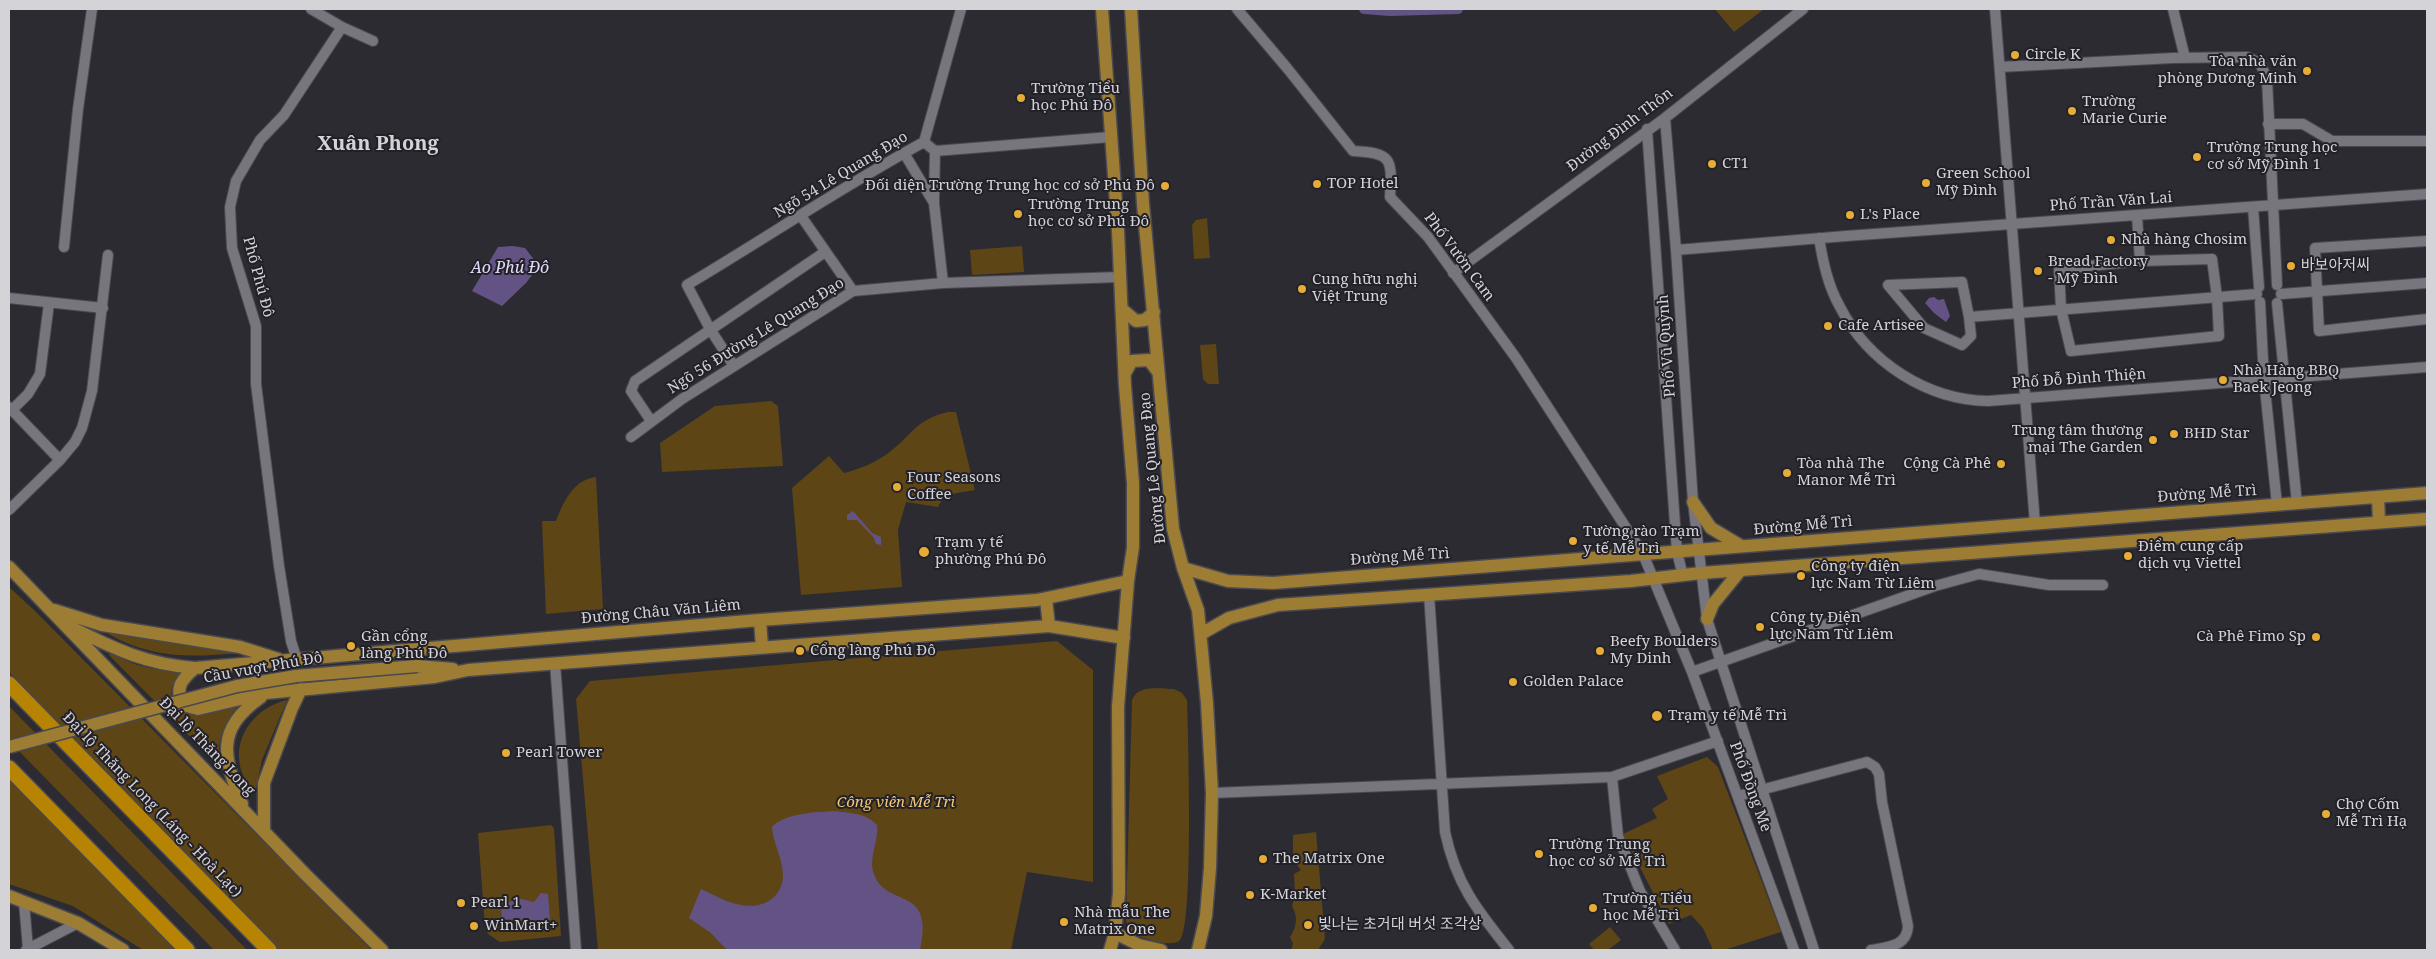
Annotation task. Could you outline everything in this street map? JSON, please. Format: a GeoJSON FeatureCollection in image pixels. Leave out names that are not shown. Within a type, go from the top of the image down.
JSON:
{"type":"FeatureCollection","features":[{"type":"Feature","properties":{"kind":"highway","name":"Đại lộ Thăng Long (Láng - Hoà Lạc)"},"geometry":{"type":"LineString","coordinates":[[9,684],[269,950]]}},
{"type":"Feature","properties":{"kind":"highway"},"geometry":{"type":"LineString","coordinates":[[9,768],[187,950]]}},
{"type":"Feature","properties":{"kind":"main road","name":"Đường Lê Quang Đạo"},"geometry":{"type":"LineString","coordinates":[[1102,9],[1133,483],[1133,547],[1128,581],[1118,707],[1120,893],[1115,933],[1110,950]]}},
{"type":"Feature","properties":{"kind":"main road","name":"Đường Lê Quang Đạo"},"geometry":{"type":"LineString","coordinates":[[1131,9],[1144,204],[1173,529],[1183,568],[1198,610],[1201,634],[1212,793],[1209,887],[1206,916],[1198,950]]}},
{"type":"Feature","properties":{"kind":"main road"},"geometry":{"type":"LineString","coordinates":[[1123,310],[1136,321],[1145,320],[1154,312]]}},
{"type":"Feature","properties":{"kind":"main road"},"geometry":{"type":"LineString","coordinates":[[1125,372],[1132,361],[1141,359],[1149,360],[1158,372]]}},
{"type":"Feature","properties":{"kind":"main road","name":"Đường Mễ Trì"},"geometry":{"type":"LineString","coordinates":[[1183,568],[1228,581],[1273,583],[2427,493]]}},
{"type":"Feature","properties":{"kind":"main road"},"geometry":{"type":"LineString","coordinates":[[2378,497],[2379,522]]}},
{"type":"Feature","properties":{"kind":"main road"},"geometry":{"type":"LineString","coordinates":[[1693,502],[1711,528],[1743,547]]}},
{"type":"Feature","properties":{"kind":"main road"},"geometry":{"type":"LineString","coordinates":[[1201,634],[1228,618],[1275,605],[1655,579],[1701,573],[2427,519]]}},
{"type":"Feature","properties":{"kind":"main road","name":"Đại lộ Thăng Long"},"geometry":{"type":"LineString","coordinates":[[9,567],[382,950]]}},
{"type":"Feature","properties":{"kind":"main road"},"geometry":{"type":"LineString","coordinates":[[1707,620],[1713,604],[1740,571]]}},
{"type":"Feature","properties":{"kind":"main road","name":"Đường Châu Văn Liêm"},"geometry":{"type":"LineString","coordinates":[[68,626],[143,660],[169,666],[195,668],[760,620],[1046,599],[1128,581]]}},
{"type":"Feature","properties":{"kind":"main road"},"geometry":{"type":"LineString","coordinates":[[1273,583],[1275,605]]}},
{"type":"Feature","properties":{"kind":"main road"},"geometry":{"type":"LineString","coordinates":[[1046,599],[1049,626]]}},
{"type":"Feature","properties":{"kind":"main road"},"geometry":{"type":"LineString","coordinates":[[52,610],[102,625],[240,647],[283,661]]}},
{"type":"Feature","properties":{"kind":"main road"},"geometry":{"type":"LineString","coordinates":[[760,620],[762,647]]}},
{"type":"Feature","properties":{"kind":"main road"},"geometry":{"type":"LineString","coordinates":[[195,668],[181,681],[178,689],[179,697],[183,704],[190,708],[198,709],[266,694],[434,677],[468,670],[762,647],[1049,626],[1124,638]]}},
{"type":"Feature","properties":{"kind":"main road","name":"Cầu vượt Phú Đô"},"geometry":{"type":"LineString","coordinates":[[9,747],[237,686],[296,676],[416,666],[468,670]]}},
{"type":"Feature","properties":{"kind":"main road"},"geometry":{"type":"LineString","coordinates":[[264,829],[264,783],[301,689]]}},
{"type":"Feature","properties":{"kind":"main road"},"geometry":{"type":"LineString","coordinates":[[244,809],[228,766],[228,741],[230,732],[238,717],[266,694]]}},
{"type":"Feature","properties":{"kind":"main road"},"geometry":{"type":"LineString","coordinates":[[9,896],[78,923],[123,950]]}},
{"type":"Feature","properties":{"kind":"main road"},"geometry":{"type":"LineString","coordinates":[[1115,933],[1138,945],[1161,950]]}},
{"type":"Feature","properties":{"kind":"street"},"geometry":{"type":"LineString","coordinates":[[64,247],[78,109],[92,9],[88,9]]}},
{"type":"Feature","properties":{"kind":"street"},"geometry":{"type":"LineString","coordinates":[[311,9],[342,27],[373,41]]}},
{"type":"Feature","properties":{"kind":"street"},"geometry":{"type":"LineString","coordinates":[[924,142],[961,9]]}},
{"type":"Feature","properties":{"kind":"street","name":"Phố Vườn Cam"},"geometry":{"type":"LineString","coordinates":[[1236,9],[1287,68],[1353,151],[1379,153],[1386,157],[1391,168],[1390,197],[1428,237],[1549,408],[1600,490],[1643,554],[1655,579]]}},
{"type":"Feature","properties":{"kind":"street","name":"Đường Đình Thôn"},"geometry":{"type":"LineString","coordinates":[[1453,273],[1664,118],[1803,9]]}},
{"type":"Feature","properties":{"kind":"street"},"geometry":{"type":"LineString","coordinates":[[1995,9],[2035,524]]}},
{"type":"Feature","properties":{"kind":"street"},"geometry":{"type":"LineString","coordinates":[[2173,9],[2185,58]]}},
{"type":"Feature","properties":{"kind":"street","name":"Phố Phú Đô"},"geometry":{"type":"LineString","coordinates":[[297,660],[291,641],[279,566],[256,384],[256,326],[232,248],[230,207],[236,181],[260,140],[284,115],[342,27]]}},
{"type":"Feature","properties":{"kind":"street"},"geometry":{"type":"LineString","coordinates":[[2000,67],[2185,58],[2247,57],[2260,63],[2266,79],[2284,378],[2297,504]]}},
{"type":"Feature","properties":{"kind":"street","name":"Phố Vũ Quỳnh"},"geometry":{"type":"LineString","coordinates":[[1664,118],[1676,250],[1693,502],[1701,573]]}},
{"type":"Feature","properties":{"kind":"street"},"geometry":{"type":"LineString","coordinates":[[2268,124],[2303,124],[2332,142],[2427,141]]}},
{"type":"Feature","properties":{"kind":"street","name":"Phố Vũ Quỳnh"},"geometry":{"type":"LineString","coordinates":[[1647,129],[1677,552]]}},
{"type":"Feature","properties":{"kind":"street"},"geometry":{"type":"LineString","coordinates":[[943,282],[934,203],[935,151],[1110,137]]}},
{"type":"Feature","properties":{"kind":"street","name":"Ngõ 54 Lê Quang Đạo"},"geometry":{"type":"LineString","coordinates":[[710,329],[687,285],[801,216],[857,179],[924,142],[935,151]]}},
{"type":"Feature","properties":{"kind":"street"},"geometry":{"type":"LineString","coordinates":[[904,153],[934,203]]}},
{"type":"Feature","properties":{"kind":"street","name":"Phố Trần Văn Lai"},"geometry":{"type":"LineString","coordinates":[[1676,250],[2427,194]]}},
{"type":"Feature","properties":{"kind":"street"},"geometry":{"type":"LineString","coordinates":[[2253,208],[2264,379],[2277,505]]}},
{"type":"Feature","properties":{"kind":"street"},"geometry":{"type":"LineString","coordinates":[[801,216],[853,291]]}},
{"type":"Feature","properties":{"kind":"street"},"geometry":{"type":"LineString","coordinates":[[2137,216],[2140,261]]}},
{"type":"Feature","properties":{"kind":"street","name":"Phố Đỗ Đình Thiện"},"geometry":{"type":"LineString","coordinates":[[1819,238],[1828,277],[1844,314],[1858,336],[1896,370],[1922,386],[1959,399],[1988,401],[2427,367]]}},
{"type":"Feature","properties":{"kind":"street"},"geometry":{"type":"LineString","coordinates":[[2427,241],[2315,248],[2319,331],[2427,319]]}},
{"type":"Feature","properties":{"kind":"street"},"geometry":{"type":"LineString","coordinates":[[734,366],[710,329],[826,252]]}},
{"type":"Feature","properties":{"kind":"street"},"geometry":{"type":"LineString","coordinates":[[9,510],[60,460],[75,442],[88,412],[103,308],[108,255]]}},
{"type":"Feature","properties":{"kind":"street"},"geometry":{"type":"LineString","coordinates":[[2212,259],[2217,297],[2219,336],[2071,351],[2061,308],[2059,269],[2140,261],[2212,259]]}},
{"type":"Feature","properties":{"kind":"street","name":"Ngõ 56 Đường Lê Quang Đạo"},"geometry":{"type":"LineString","coordinates":[[631,437],[651,421],[734,366],[853,291],[943,282],[1120,277]]}},
{"type":"Feature","properties":{"kind":"street"},"geometry":{"type":"LineString","coordinates":[[1962,282],[1969,317],[1971,336],[1962,345],[1924,328],[1888,285],[1962,282]]}},
{"type":"Feature","properties":{"kind":"street"},"geometry":{"type":"LineString","coordinates":[[1969,317],[2009,312],[2019,314],[2061,308],[2259,294],[2268,282],[2278,294]]}},
{"type":"Feature","properties":{"kind":"street"},"geometry":{"type":"LineString","coordinates":[[2259,294],[2268,306],[2278,294],[2427,283]]}},
{"type":"Feature","properties":{"kind":"street"},"geometry":{"type":"LineString","coordinates":[[9,298],[103,308]]}},
{"type":"Feature","properties":{"kind":"street"},"geometry":{"type":"LineString","coordinates":[[49,303],[40,374],[28,394],[10,408],[60,460]]}},
{"type":"Feature","properties":{"kind":"street","name":"Ngõ 56 Đường Lê Quang Đạo"},"geometry":{"type":"LineString","coordinates":[[651,421],[631,391],[634,382],[710,329]]}},
{"type":"Feature","properties":{"kind":"street"},"geometry":{"type":"LineString","coordinates":[[1677,552],[1682,576]]}},
{"type":"Feature","properties":{"kind":"street","name":"Phố Đồng Me"},"geometry":{"type":"LineString","coordinates":[[1701,573],[1707,620],[1814,950]]}},
{"type":"Feature","properties":{"kind":"street"},"geometry":{"type":"LineString","coordinates":[[1692,672],[1935,586],[1979,574],[2049,585],[2103,585]]}},
{"type":"Feature","properties":{"kind":"street","name":"Phố Đồng Me"},"geometry":{"type":"LineString","coordinates":[[1655,579],[1718,741],[1794,950]]}},
{"type":"Feature","properties":{"kind":"street"},"geometry":{"type":"LineString","coordinates":[[1429,594],[1445,832],[1451,860],[1472,903],[1509,950]]}},
{"type":"Feature","properties":{"kind":"street"},"geometry":{"type":"LineString","coordinates":[[554,663],[576,950]]}},
{"type":"Feature","properties":{"kind":"street"},"geometry":{"type":"LineString","coordinates":[[1212,793],[1612,777],[1718,741]]}},
{"type":"Feature","properties":{"kind":"street"},"geometry":{"type":"LineString","coordinates":[[1738,796],[1867,762],[1875,767],[1879,774],[1882,802],[1908,931],[1902,942],[1870,950]]}},
{"type":"Feature","properties":{"kind":"street"},"geometry":{"type":"LineString","coordinates":[[1612,777],[1618,836],[1640,891],[1675,950]]}},
{"type":"Feature","properties":{"kind":"street"},"geometry":{"type":"LineString","coordinates":[[24,902],[27,949],[78,923]]}},
{"type":"Feature","properties":{"kind":"green space"},"geometry":{"type":"Polygon","coordinates":[[[1715,9],[1764,9],[1734,32],[1715,9]]]}},
{"type":"Feature","properties":{"kind":"green space"},"geometry":{"type":"Polygon","coordinates":[[[1207,218],[1210,258],[1194,259],[1192,225],[1196,220],[1207,218]]]}},
{"type":"Feature","properties":{"kind":"green space"},"geometry":{"type":"Polygon","coordinates":[[[1022,246],[1024,272],[972,275],[970,250],[1022,246]]]}},
{"type":"Feature","properties":{"kind":"green space"},"geometry":{"type":"Polygon","coordinates":[[[1216,344],[1219,384],[1208,384],[1203,379],[1200,345],[1216,344]]]}},
{"type":"Feature","properties":{"kind":"green space"},"geometry":{"type":"Polygon","coordinates":[[[771,401],[778,406],[783,466],[662,472],[660,443],[715,406],[771,401]]]}},
{"type":"Feature","properties":{"kind":"green space"},"geometry":{"type":"Polygon","coordinates":[[[956,412],[975,490],[949,496],[938,507],[906,502],[898,530],[902,587],[801,595],[792,488],[829,456],[844,473],[861,468],[887,454],[920,424],[937,415],[956,412]]]}},
{"type":"Feature","properties":{"kind":"green space"},"geometry":{"type":"Polygon","coordinates":[[[596,477],[603,609],[546,614],[542,521],[556,521],[562,506],[575,487],[581,482],[596,477]]]}},
{"type":"Feature","properties":{"kind":"green space"},"geometry":{"type":"Polygon","coordinates":[[[9,587],[371,950],[277,950],[9,672],[9,587]]]}},
{"type":"Feature","properties":{"kind":"green space"},"geometry":{"type":"Polygon","coordinates":[[[105,632],[238,653],[169,654],[137,647],[105,632]]]}},
{"type":"Feature","properties":{"kind":"green space","name":"Công viên Mễ Trì"},"geometry":{"type":"Polygon","coordinates":[[[1057,641],[1093,670],[1093,882],[1027,872],[1011,950],[598,950],[576,699],[590,681],[1057,641]]]}},
{"type":"Feature","properties":{"kind":"green space"},"geometry":{"type":"Polygon","coordinates":[[[111,653],[119,658],[145,667],[182,672],[172,687],[171,700],[239,705],[229,719],[222,734],[219,749],[220,767],[109,655],[111,653]]]}},
{"type":"Feature","properties":{"kind":"green space"},"geometry":{"type":"Polygon","coordinates":[[[1144,689],[1174,689],[1182,693],[1187,700],[1189,866],[1184,927],[1180,940],[1163,943],[1140,937],[1130,932],[1126,920],[1132,700],[1135,695],[1144,689]]]}},
{"type":"Feature","properties":{"kind":"green space"},"geometry":{"type":"Polygon","coordinates":[[[287,700],[262,760],[255,793],[245,779],[240,764],[239,751],[242,739],[247,728],[264,710],[287,700]]]}},
{"type":"Feature","properties":{"kind":"green space"},"geometry":{"type":"Polygon","coordinates":[[[9,706],[247,950],[214,950],[9,741],[9,706]]]}},
{"type":"Feature","properties":{"kind":"green space"},"geometry":{"type":"Polygon","coordinates":[[[1707,757],[1718,767],[1781,932],[1724,950],[1713,950],[1703,928],[1691,915],[1669,924],[1623,834],[1657,818],[1652,809],[1668,799],[1657,776],[1707,757]]]}},
{"type":"Feature","properties":{"kind":"green space"},"geometry":{"type":"Polygon","coordinates":[[[9,774],[179,950],[143,950],[73,906],[9,884],[9,774]]]}},
{"type":"Feature","properties":{"kind":"green space"},"geometry":{"type":"Polygon","coordinates":[[[551,825],[554,828],[561,936],[500,942],[488,934],[485,927],[478,833],[551,825]]]}},
{"type":"Feature","properties":{"kind":"green space"},"geometry":{"type":"Polygon","coordinates":[[[1316,832],[1325,939],[1318,950],[1291,950],[1293,944],[1290,937],[1296,921],[1292,906],[1295,895],[1294,874],[1301,870],[1293,860],[1293,835],[1316,832]]]}},
{"type":"Feature","properties":{"kind":"green space"},"geometry":{"type":"Polygon","coordinates":[[[1610,927],[1621,940],[1608,950],[1594,950],[1589,944],[1610,927]]]}},
{"type":"Feature","properties":{"kind":"water","name":"Ao Phú Đô"},"geometry":{"type":"Polygon","coordinates":[[[513,246],[525,248],[539,266],[526,283],[502,306],[472,291],[498,247],[513,246]]]}},
{"type":"Feature","properties":{"kind":"water"},"geometry":{"type":"Polygon","coordinates":[[[1934,297],[1938,300],[1944,299],[1950,316],[1946,322],[1925,303],[1929,298],[1934,297]]]}},
{"type":"Feature","properties":{"kind":"water"},"geometry":{"type":"Polygon","coordinates":[[[853,511],[872,533],[881,537],[881,545],[876,544],[874,538],[857,520],[847,520],[847,515],[853,511]]]}},
{"type":"Feature","properties":{"kind":"water"},"geometry":{"type":"Polygon","coordinates":[[[834,811],[863,816],[877,825],[877,837],[872,862],[874,874],[880,885],[907,900],[915,906],[921,915],[923,929],[920,950],[727,950],[711,933],[689,918],[701,889],[726,901],[741,905],[749,906],[770,901],[779,891],[783,876],[772,827],[778,822],[793,816],[834,811]]]}},
{"type":"Feature","properties":{"kind":"water"},"geometry":{"type":"Polygon","coordinates":[[[541,893],[548,894],[550,921],[502,919],[501,907],[517,898],[534,902],[541,893]]]}},
{"type":"Feature","properties":{"kind":"waterway"},"geometry":{"type":"LineString","coordinates":[[1364,9],[1390,11],[1458,9]]}},
{"type":"Feature","properties":{"kind":"place","name":"Circle K"},"geometry":{"type":"Point","coordinates":[2015,55]}},
{"type":"Feature","properties":{"kind":"place","name":"Tòa nhà văn phòng Dương Minh"},"geometry":{"type":"Point","coordinates":[2307,71]}},
{"type":"Feature","properties":{"kind":"place","name":"Trường Tiểu học Phú Đô"},"geometry":{"type":"Point","coordinates":[1021,98]}},
{"type":"Feature","properties":{"kind":"place","name":"Trường Marie Curie"},"geometry":{"type":"Point","coordinates":[2072,111]}},
{"type":"Feature","properties":{"kind":"place","name":"Trường Trung học cơ sở Mỹ Đình 1"},"geometry":{"type":"Point","coordinates":[2197,157]}},
{"type":"Feature","properties":{"kind":"place","name":"CT1"},"geometry":{"type":"Point","coordinates":[1712,164]}},
{"type":"Feature","properties":{"kind":"place","name":"Green School Mỹ Đình"},"geometry":{"type":"Point","coordinates":[1926,183]}},
{"type":"Feature","properties":{"kind":"place","name":"TOP Hotel"},"geometry":{"type":"Point","coordinates":[1317,184]}},
{"type":"Feature","properties":{"kind":"place","name":"Đối diện Trường Trung học cơ sở Phú Đô"},"geometry":{"type":"Point","coordinates":[1165,186]}},
{"type":"Feature","properties":{"kind":"place","name":"Trường Trung học cơ sở Phú Đô"},"geometry":{"type":"Point","coordinates":[1018,214]}},
{"type":"Feature","properties":{"kind":"place","name":"L's Place"},"geometry":{"type":"Point","coordinates":[1850,215]}},
{"type":"Feature","properties":{"kind":"place","name":"Nhà hàng Chosim"},"geometry":{"type":"Point","coordinates":[2111,240]}},
{"type":"Feature","properties":{"kind":"place","name":"바보아저씨"},"geometry":{"type":"Point","coordinates":[2291,266]}},
{"type":"Feature","properties":{"kind":"place","name":"Bread Factory - Mỹ Đình"},"geometry":{"type":"Point","coordinates":[2038,271]}},
{"type":"Feature","properties":{"kind":"place","name":"Cung hữu nghị Việt Trung"},"geometry":{"type":"Point","coordinates":[1302,289]}},
{"type":"Feature","properties":{"kind":"place","name":"Cafe Artisee"},"geometry":{"type":"Point","coordinates":[1828,326]}},
{"type":"Feature","properties":{"kind":"place","name":"Nhà Hàng BBQ Baek Jeong"},"geometry":{"type":"Point","coordinates":[2223,380]}},
{"type":"Feature","properties":{"kind":"place","name":"BHD Star"},"geometry":{"type":"Point","coordinates":[2174,434]}},
{"type":"Feature","properties":{"kind":"place","name":"Trung tâm thương mại The Garden"},"geometry":{"type":"Point","coordinates":[2153,440]}},
{"type":"Feature","properties":{"kind":"place","name":"Cộng Cà Phê"},"geometry":{"type":"Point","coordinates":[2001,464]}},
{"type":"Feature","properties":{"kind":"place","name":"Tòa nhà The Manor Mễ Trì"},"geometry":{"type":"Point","coordinates":[1787,473]}},
{"type":"Feature","properties":{"kind":"place","name":"Four Seasons Coffee"},"geometry":{"type":"Point","coordinates":[897,487]}},
{"type":"Feature","properties":{"kind":"place","name":"Tường rào Trạm y tế Mễ Trì"},"geometry":{"type":"Point","coordinates":[1573,541]}},
{"type":"Feature","properties":{"kind":"place","name":"Trạm y tế phường Phú Đô"},"geometry":{"type":"Point","coordinates":[924,552]}},
{"type":"Feature","properties":{"kind":"place","name":"Điểm cung cấp dịch vụ Viettel"},"geometry":{"type":"Point","coordinates":[2128,556]}},
{"type":"Feature","properties":{"kind":"place","name":"Công ty điện lực Nam Từ Liêm"},"geometry":{"type":"Point","coordinates":[1801,576]}},
{"type":"Feature","properties":{"kind":"place","name":"Công ty Điện lực Nam Từ Liêm"},"geometry":{"type":"Point","coordinates":[1760,627]}},
{"type":"Feature","properties":{"kind":"place","name":"Cà Phê Fimo Sp"},"geometry":{"type":"Point","coordinates":[2316,637]}},
{"type":"Feature","properties":{"kind":"place","name":"Gần cổng làng Phú Đô"},"geometry":{"type":"Point","coordinates":[351,646]}},
{"type":"Feature","properties":{"kind":"place","name":"Cổng làng Phú Đô"},"geometry":{"type":"Point","coordinates":[800,651]}},
{"type":"Feature","properties":{"kind":"place","name":"Beefy Boulders My Dinh"},"geometry":{"type":"Point","coordinates":[1600,651]}},
{"type":"Feature","properties":{"kind":"place","name":"Golden Palace"},"geometry":{"type":"Point","coordinates":[1513,682]}},
{"type":"Feature","properties":{"kind":"place","name":"Trạm y tế Mễ Trì"},"geometry":{"type":"Point","coordinates":[1657,716]}},
{"type":"Feature","properties":{"kind":"place","name":"Pearl Tower"},"geometry":{"type":"Point","coordinates":[506,753]}},
{"type":"Feature","properties":{"kind":"place","name":"Chợ Cốm Mễ Trì Hạ"},"geometry":{"type":"Point","coordinates":[2326,814]}},
{"type":"Feature","properties":{"kind":"place","name":"Trường Trung học cơ sở Mễ Trì"},"geometry":{"type":"Point","coordinates":[1539,854]}},
{"type":"Feature","properties":{"kind":"place","name":"The Matrix One"},"geometry":{"type":"Point","coordinates":[1263,859]}},
{"type":"Feature","properties":{"kind":"place","name":"K-Market"},"geometry":{"type":"Point","coordinates":[1250,895]}},
{"type":"Feature","properties":{"kind":"place","name":"Pearl 1"},"geometry":{"type":"Point","coordinates":[461,903]}},
{"type":"Feature","properties":{"kind":"place","name":"Trường Tiểu học Mễ Trì"},"geometry":{"type":"Point","coordinates":[1593,908]}},
{"type":"Feature","properties":{"kind":"place","name":"Nhà mẫu The Matrix One"},"geometry":{"type":"Point","coordinates":[1064,922]}},
{"type":"Feature","properties":{"kind":"place","name":"빛나는 초거대 버섯 조각상"},"geometry":{"type":"Point","coordinates":[1308,925]}},
{"type":"Feature","properties":{"kind":"place","name":"WinMart+"},"geometry":{"type":"Point","coordinates":[474,926]}},
{"type":"Feature","properties":{"kind":"district","name":"Xuân Phong"},"geometry":{"type":"Point","coordinates":[378,144]}}]}
